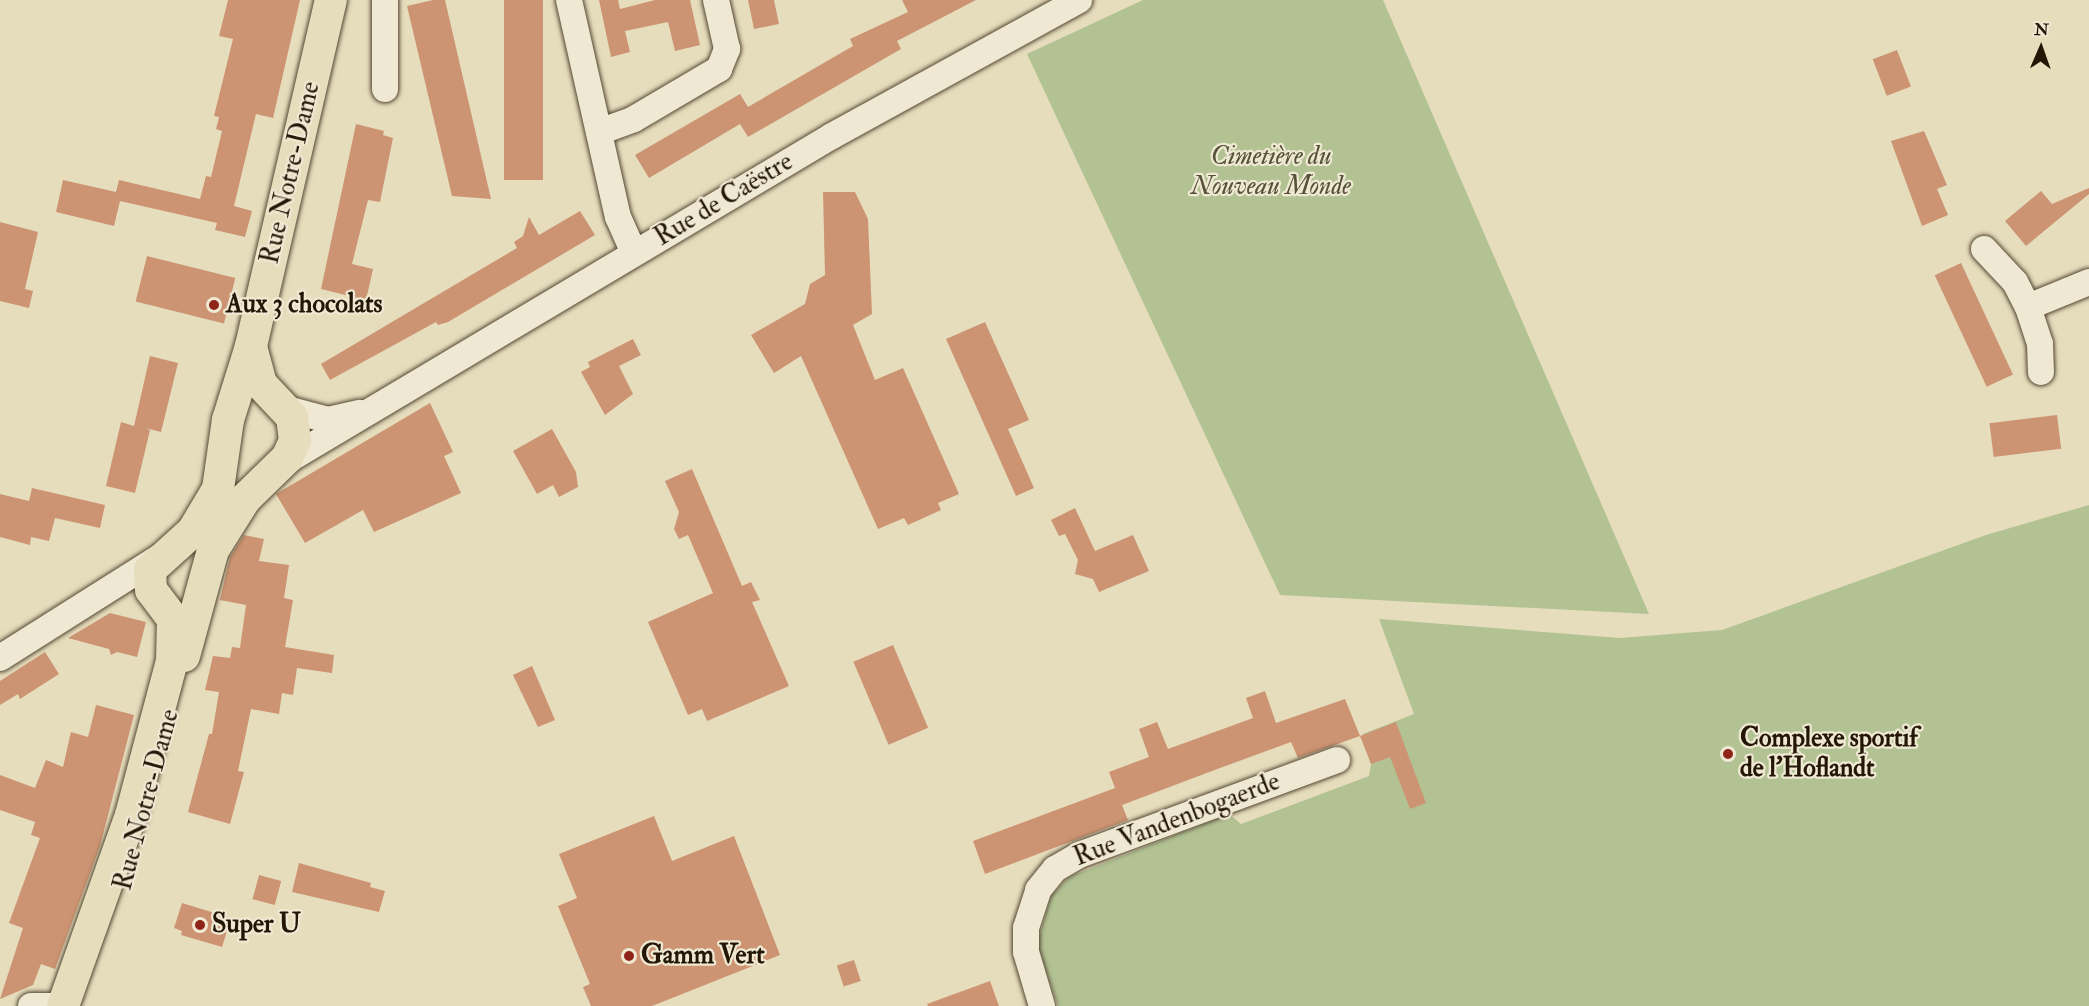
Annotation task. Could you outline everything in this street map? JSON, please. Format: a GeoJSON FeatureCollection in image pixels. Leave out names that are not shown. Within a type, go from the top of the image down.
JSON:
{"type":"FeatureCollection","features":[{"type":"Feature","properties":{"kind":"main road","name":"Rue Notre-Dame"},"geometry":{"type":"LineString","coordinates":[[62,1006],[131,815],[165,689],[174,633],[172,615],[158,598],[150,573],[164,555],[193,531],[214,499],[224,466],[231,413],[250,346],[331,0]]}},
{"type":"Feature","properties":{"kind":"main road","name":"Rue Notre-Dame"},"geometry":{"type":"LineString","coordinates":[[81,1006],[140,837],[209,559],[226,526],[251,492],[287,458],[295,441],[296,427],[282,405],[258,378],[250,346]]}},
{"type":"Feature","properties":{"kind":"main road"},"geometry":{"type":"LineString","coordinates":[[231,413],[251,399],[282,405]]}},
{"type":"Feature","properties":{"kind":"main road"},"geometry":{"type":"LineString","coordinates":[[158,598],[188,603],[201,590]]}},
{"type":"Feature","properties":{"kind":"street"},"geometry":{"type":"LineString","coordinates":[[385,0],[385,89]]}},
{"type":"Feature","properties":{"kind":"street"},"geometry":{"type":"LineString","coordinates":[[569,0],[618,217],[634,253]]}},
{"type":"Feature","properties":{"kind":"street"},"geometry":{"type":"LineString","coordinates":[[599,132],[634,119],[719,69],[727,49],[716,0]]}},
{"type":"Feature","properties":{"kind":"street","name":"Rue de Caëstre"},"geometry":{"type":"LineString","coordinates":[[277,466],[331,437],[373,408],[912,90],[1079,0]]}},
{"type":"Feature","properties":{"kind":"street"},"geometry":{"type":"LineString","coordinates":[[1984,249],[2015,282],[2028,307],[2040,344],[2041,372]]}},
{"type":"Feature","properties":{"kind":"street"},"geometry":{"type":"LineString","coordinates":[[2028,307],[2089,282]]}},
{"type":"Feature","properties":{"kind":"street","name":"Rue de Caëstre"},"geometry":{"type":"LineString","coordinates":[[282,405],[328,420],[373,408]]}},
{"type":"Feature","properties":{"kind":"street"},"geometry":{"type":"LineString","coordinates":[[0,658],[116,588],[164,555]]}},
{"type":"Feature","properties":{"kind":"street"},"geometry":{"type":"LineString","coordinates":[[116,588],[133,587],[158,598]]}},
{"type":"Feature","properties":{"kind":"street","name":"Rue Vandenbogaerde"},"geometry":{"type":"LineString","coordinates":[[1042,1006],[1027,958],[1026,928],[1038,890],[1056,869],[1079,855],[1337,760]]}},
{"type":"Feature","properties":{"kind":"street"},"geometry":{"type":"LineString","coordinates":[[31,1006],[62,1006]]}},
{"type":"Feature","properties":{"kind":"green space","name":"Cimetière du Nouveau Monde"},"geometry":{"type":"Polygon","coordinates":[[[1143,0],[1383,0],[1649,614],[1280,595],[1027,54],[1143,0]]]}},
{"type":"Feature","properties":{"kind":"green space","name":"Complexe sportif de l'Hoflandt"},"geometry":{"type":"Polygon","coordinates":[[[2089,505],[2089,1006],[1058,1006],[1037,944],[1051,896],[1069,877],[1229,814],[1241,824],[1369,776],[1371,764],[1363,734],[1414,714],[1379,619],[1620,638],[1722,630],[1986,535],[2089,505]]]}},
{"type":"Feature","properties":{"kind":"building"},"geometry":{"type":"Polygon","coordinates":[[[228,0],[300,0],[273,118],[256,114],[234,206],[252,211],[245,237],[215,230],[217,223],[120,201],[114,226],[56,212],[63,180],[116,192],[119,180],[200,199],[206,176],[211,177],[222,131],[216,129],[219,117],[214,116],[233,39],[219,36],[228,0]]]}},
{"type":"Feature","properties":{"kind":"building"},"geometry":{"type":"Polygon","coordinates":[[[433,0],[445,0],[491,199],[452,196],[407,6],[433,0]]]}},
{"type":"Feature","properties":{"kind":"building"},"geometry":{"type":"Polygon","coordinates":[[[504,0],[543,0],[543,180],[504,180],[504,0]]]}},
{"type":"Feature","properties":{"kind":"building"},"geometry":{"type":"Polygon","coordinates":[[[599,0],[618,0],[620,9],[655,0],[690,0],[700,45],[675,51],[668,22],[625,31],[630,52],[611,57],[599,0]]]}},
{"type":"Feature","properties":{"kind":"building"},"geometry":{"type":"Polygon","coordinates":[[[748,0],[774,0],[779,24],[754,29],[748,0]]]}},
{"type":"Feature","properties":{"kind":"building"},"geometry":{"type":"Polygon","coordinates":[[[902,0],[976,0],[897,41],[901,49],[748,137],[740,124],[649,178],[635,155],[740,94],[748,107],[853,46],[850,39],[908,12],[902,0]]]}},
{"type":"Feature","properties":{"kind":"building"},"geometry":{"type":"Polygon","coordinates":[[[1897,50],[1911,86],[1887,96],[1873,59],[1897,50]]]}},
{"type":"Feature","properties":{"kind":"building"},"geometry":{"type":"Polygon","coordinates":[[[356,124],[384,131],[383,135],[393,138],[380,202],[368,200],[352,264],[373,269],[366,300],[321,289],[356,124]]]}},
{"type":"Feature","properties":{"kind":"building"},"geometry":{"type":"Polygon","coordinates":[[[1924,131],[1947,185],[1937,189],[1948,215],[1922,226],[1891,141],[1924,131]]]}},
{"type":"Feature","properties":{"kind":"building"},"geometry":{"type":"Polygon","coordinates":[[[2089,188],[2089,194],[2026,246],[2005,221],[2041,191],[2052,204],[2089,188]]]}},
{"type":"Feature","properties":{"kind":"building"},"geometry":{"type":"Polygon","coordinates":[[[823,192],[855,192],[868,219],[872,314],[853,325],[875,380],[903,368],[959,494],[938,503],[941,510],[908,525],[904,518],[878,529],[801,356],[774,373],[751,335],[805,304],[810,284],[825,275],[823,192]]]}},
{"type":"Feature","properties":{"kind":"building"},"geometry":{"type":"Polygon","coordinates":[[[580,211],[595,235],[448,322],[438,325],[436,322],[330,380],[321,364],[517,248],[514,242],[523,236],[529,217],[539,235],[580,211]]]}},
{"type":"Feature","properties":{"kind":"building"},"geometry":{"type":"Polygon","coordinates":[[[0,222],[38,232],[25,289],[33,291],[29,308],[0,301],[0,222]]]}},
{"type":"Feature","properties":{"kind":"building"},"geometry":{"type":"Polygon","coordinates":[[[147,256],[235,278],[224,324],[136,302],[147,256]]]}},
{"type":"Feature","properties":{"kind":"building"},"geometry":{"type":"Polygon","coordinates":[[[1961,263],[2013,374],[1987,387],[1935,275],[1961,263]]]}},
{"type":"Feature","properties":{"kind":"building"},"geometry":{"type":"Polygon","coordinates":[[[985,322],[1029,420],[1008,429],[1034,488],[1016,496],[946,339],[985,322]]]}},
{"type":"Feature","properties":{"kind":"building"},"geometry":{"type":"Polygon","coordinates":[[[633,339],[641,355],[619,366],[633,394],[605,415],[581,372],[590,367],[588,362],[633,339]]]}},
{"type":"Feature","properties":{"kind":"building"},"geometry":{"type":"Polygon","coordinates":[[[150,356],[178,363],[161,432],[145,428],[150,430],[135,493],[106,486],[121,422],[134,426],[150,356]]]}},
{"type":"Feature","properties":{"kind":"building"},"geometry":{"type":"Polygon","coordinates":[[[430,403],[453,452],[444,456],[461,493],[374,532],[363,510],[305,543],[276,494],[430,403]]]}},
{"type":"Feature","properties":{"kind":"building"},"geometry":{"type":"Polygon","coordinates":[[[2057,415],[2061,449],[1994,457],[1990,423],[2057,415]]]}},
{"type":"Feature","properties":{"kind":"building"},"geometry":{"type":"Polygon","coordinates":[[[552,429],[576,472],[578,487],[559,497],[553,485],[537,494],[513,451],[552,429]]]}},
{"type":"Feature","properties":{"kind":"building"},"geometry":{"type":"Polygon","coordinates":[[[692,469],[742,586],[751,582],[760,600],[752,602],[789,686],[707,721],[702,709],[688,715],[648,622],[713,593],[688,535],[679,539],[674,529],[679,512],[665,481],[692,469]]]}},
{"type":"Feature","properties":{"kind":"building"},"geometry":{"type":"Polygon","coordinates":[[[32,488],[105,505],[100,528],[55,518],[49,541],[31,537],[30,545],[0,537],[0,494],[29,501],[32,488]]]}},
{"type":"Feature","properties":{"kind":"building"},"geometry":{"type":"Polygon","coordinates":[[[1075,508],[1095,551],[1133,535],[1149,571],[1099,592],[1093,579],[1075,574],[1078,560],[1065,534],[1059,536],[1051,520],[1075,508]]]}},
{"type":"Feature","properties":{"kind":"building"},"geometry":{"type":"Polygon","coordinates":[[[244,535],[264,539],[259,561],[289,565],[284,598],[293,600],[285,647],[334,655],[332,673],[297,668],[293,695],[282,693],[279,714],[251,709],[238,771],[244,772],[230,824],[188,812],[209,734],[212,734],[219,692],[205,690],[213,656],[230,658],[232,647],[240,648],[246,605],[220,600],[230,557],[244,535]]]}},
{"type":"Feature","properties":{"kind":"building"},"geometry":{"type":"Polygon","coordinates":[[[110,613],[146,622],[137,657],[117,652],[111,655],[109,649],[68,638],[110,613]]]}},
{"type":"Feature","properties":{"kind":"building"},"geometry":{"type":"Polygon","coordinates":[[[893,645],[928,728],[889,745],[853,662],[893,645]]]}},
{"type":"Feature","properties":{"kind":"building"},"geometry":{"type":"Polygon","coordinates":[[[45,652],[59,674],[20,699],[18,694],[0,705],[0,681],[45,652]]]}},
{"type":"Feature","properties":{"kind":"building"},"geometry":{"type":"Polygon","coordinates":[[[532,666],[555,720],[538,727],[513,675],[532,666]]]}},
{"type":"Feature","properties":{"kind":"building"},"geometry":{"type":"Polygon","coordinates":[[[1265,691],[1276,723],[1345,699],[1360,736],[1298,758],[1291,742],[1220,768],[1122,805],[1128,820],[985,874],[973,841],[1115,788],[1109,772],[1149,757],[1139,729],[1157,722],[1168,749],[1253,718],[1246,698],[1265,691]]]}},
{"type":"Feature","properties":{"kind":"building"},"geometry":{"type":"Polygon","coordinates":[[[96,705],[134,715],[100,846],[55,969],[41,964],[33,985],[0,999],[23,928],[9,923],[40,838],[31,835],[35,822],[0,810],[0,775],[35,788],[46,760],[63,767],[71,732],[88,737],[96,705]]]}},
{"type":"Feature","properties":{"kind":"building"},"geometry":{"type":"Polygon","coordinates":[[[1396,722],[1426,803],[1410,809],[1390,757],[1371,764],[1360,736],[1396,722]]]}},
{"type":"Feature","properties":{"kind":"building"},"geometry":{"type":"Polygon","coordinates":[[[654,816],[672,861],[734,836],[780,955],[652,1006],[591,1006],[583,987],[590,984],[558,906],[577,898],[559,854],[654,816]]]}},
{"type":"Feature","properties":{"kind":"building"},"geometry":{"type":"Polygon","coordinates":[[[299,863],[371,883],[370,887],[385,891],[379,912],[292,892],[299,863]]]}},
{"type":"Feature","properties":{"kind":"building"},"geometry":{"type":"Polygon","coordinates":[[[259,875],[281,881],[275,905],[253,899],[259,875]]]}},
{"type":"Feature","properties":{"kind":"building"},"geometry":{"type":"Polygon","coordinates":[[[182,903],[231,918],[222,947],[181,935],[182,931],[174,928],[182,903]]]}},
{"type":"Feature","properties":{"kind":"building"},"geometry":{"type":"Polygon","coordinates":[[[854,960],[861,981],[844,986],[837,966],[854,960]]]}},
{"type":"Feature","properties":{"kind":"building"},"geometry":{"type":"Polygon","coordinates":[[[990,981],[999,1006],[928,1006],[927,1004],[990,981]]]}},
{"type":"Feature","properties":{"kind":"place","name":"Aux 3 chocolats"},"geometry":{"type":"Point","coordinates":[214,305]}},
{"type":"Feature","properties":{"kind":"place","name":"Complexe sportif de l'Hoflandt"},"geometry":{"type":"Point","coordinates":[1728,754]}},
{"type":"Feature","properties":{"kind":"place","name":"Super U"},"geometry":{"type":"Point","coordinates":[200,925]}},
{"type":"Feature","properties":{"kind":"place","name":"Gamm Vert"},"geometry":{"type":"Point","coordinates":[629,956]}}]}
